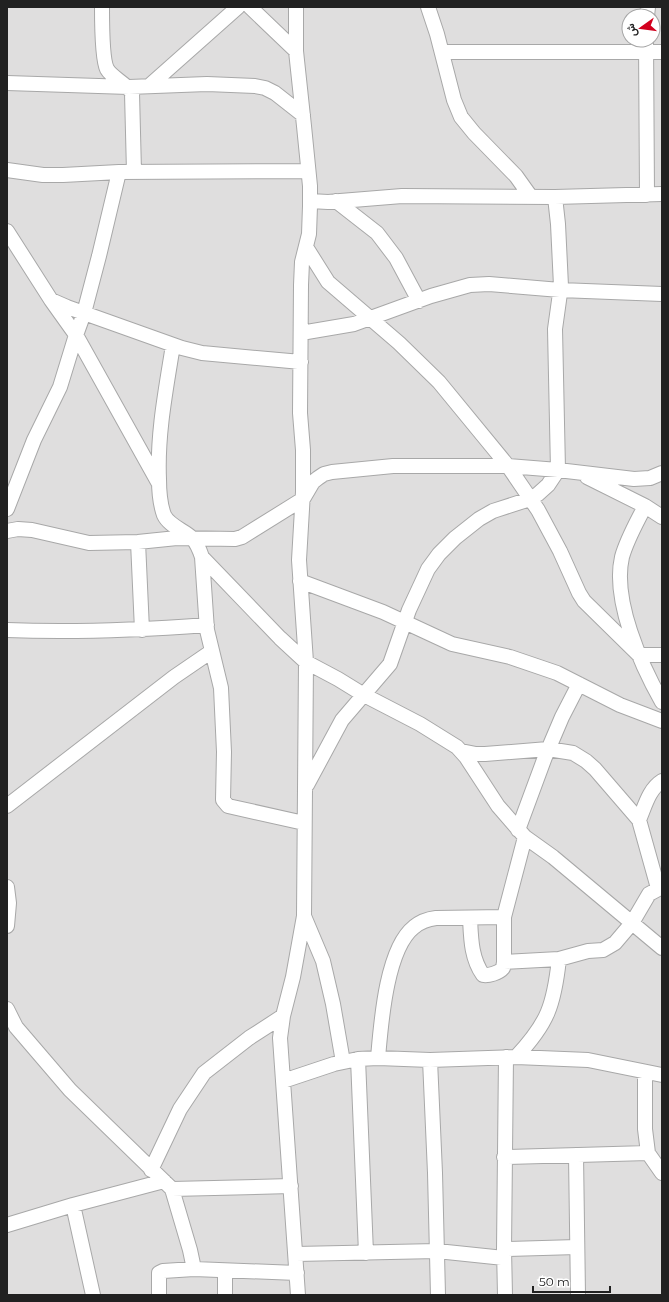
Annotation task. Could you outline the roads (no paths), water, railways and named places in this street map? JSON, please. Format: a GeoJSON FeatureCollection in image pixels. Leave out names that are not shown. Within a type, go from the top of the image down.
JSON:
{"type":"FeatureCollection","features":[{"type":"Feature","properties":{"kind":"street"},"geometry":{"type":"LineString","coordinates":[[102,7],[106,68],[129,88],[132,93],[134,172]]}},
{"type":"Feature","properties":{"kind":"street"},"geometry":{"type":"LineString","coordinates":[[150,86],[238,7]]}},
{"type":"Feature","properties":{"kind":"street"},"geometry":{"type":"LineString","coordinates":[[250,7],[296,51]]}},
{"type":"Feature","properties":{"kind":"street"},"geometry":{"type":"LineString","coordinates":[[296,7],[296,51],[310,201],[309,229],[302,262],[300,362],[303,499],[299,560],[306,662],[304,916],[280,1038],[298,1295]]}},
{"type":"Feature","properties":{"kind":"street"},"geometry":{"type":"LineString","coordinates":[[428,7],[437,34],[454,100],[461,117],[474,134],[516,176],[531,197]]}},
{"type":"Feature","properties":{"kind":"street"},"geometry":{"type":"LineString","coordinates":[[442,52],[621,47]]}},
{"type":"Feature","properties":{"kind":"street"},"geometry":{"type":"LineString","coordinates":[[645,48],[647,194]]}},
{"type":"Feature","properties":{"kind":"street"},"geometry":{"type":"LineString","coordinates":[[651,48],[662,52]]}},
{"type":"Feature","properties":{"kind":"street"},"geometry":{"type":"LineString","coordinates":[[7,83],[129,88],[207,84],[255,86],[265,88],[275,93],[303,115]]}},
{"type":"Feature","properties":{"kind":"street"},"geometry":{"type":"LineString","coordinates":[[7,170],[44,175],[119,172],[308,171]]}},
{"type":"Feature","properties":{"kind":"street"},"geometry":{"type":"LineString","coordinates":[[7,509],[34,440],[58,393],[84,313],[119,172]]}},
{"type":"Feature","properties":{"kind":"street"},"geometry":{"type":"LineString","coordinates":[[310,201],[336,202],[402,196],[555,197],[662,194]]}},
{"type":"Feature","properties":{"kind":"street"},"geometry":{"type":"LineString","coordinates":[[305,789],[340,724],[390,664],[409,610],[428,569],[439,554],[455,538],[479,519],[493,511],[530,498],[548,485],[558,470],[555,329],[560,290],[558,224],[555,197]]}},
{"type":"Feature","properties":{"kind":"street"},"geometry":{"type":"LineString","coordinates":[[336,202],[377,233],[396,258],[419,301]]}},
{"type":"Feature","properties":{"kind":"street"},"geometry":{"type":"LineString","coordinates":[[7,231],[51,300],[76,335],[159,484]]}},
{"type":"Feature","properties":{"kind":"street"},"geometry":{"type":"LineString","coordinates":[[306,247],[325,280],[399,343],[439,382],[508,466],[530,498],[560,551],[584,601],[639,655],[662,655]]}},
{"type":"Feature","properties":{"kind":"street"},"geometry":{"type":"LineString","coordinates":[[301,333],[343,326],[369,319],[419,301],[470,285],[478,284],[560,290],[662,294]]}},
{"type":"Feature","properties":{"kind":"street"},"geometry":{"type":"LineString","coordinates":[[51,300],[173,345],[202,353],[300,362]]}},
{"type":"Feature","properties":{"kind":"street"},"geometry":{"type":"LineString","coordinates":[[173,345],[162,414],[158,463],[159,484],[162,509],[165,517],[193,538],[202,557],[207,625],[221,688],[224,752],[222,795],[224,804],[304,823]]}},
{"type":"Feature","properties":{"kind":"street"},"geometry":{"type":"LineString","coordinates":[[7,530],[32,530],[89,543],[138,542],[193,538],[226,540],[235,539],[303,499],[313,482],[324,474],[393,466],[508,466],[634,479],[650,478],[662,473]]}},
{"type":"Feature","properties":{"kind":"street"},"geometry":{"type":"LineString","coordinates":[[577,472],[645,506],[662,517]]}},
{"type":"Feature","properties":{"kind":"street"},"geometry":{"type":"LineString","coordinates":[[645,506],[624,552],[620,575],[622,598],[639,655],[662,702]]}},
{"type":"Feature","properties":{"kind":"street"},"geometry":{"type":"LineString","coordinates":[[138,542],[142,630]]}},
{"type":"Feature","properties":{"kind":"street"},"geometry":{"type":"LineString","coordinates":[[202,557],[280,638],[306,662],[454,744],[461,751],[498,806],[521,834],[553,857],[662,948]]}},
{"type":"Feature","properties":{"kind":"street"},"geometry":{"type":"LineString","coordinates":[[300,581],[405,621],[452,644],[510,657],[557,674],[620,705],[662,722]]}},
{"type":"Feature","properties":{"kind":"street"},"geometry":{"type":"LineString","coordinates":[[7,630],[43,632],[142,630],[207,625]]}},
{"type":"Feature","properties":{"kind":"street"},"geometry":{"type":"LineString","coordinates":[[7,806],[174,677],[212,651]]}},
{"type":"Feature","properties":{"kind":"street"},"geometry":{"type":"LineString","coordinates":[[470,918],[473,954],[483,975],[487,976],[503,968],[504,917],[521,834],[548,749],[579,684]]}},
{"type":"Feature","properties":{"kind":"street"},"geometry":{"type":"LineString","coordinates":[[461,751],[476,754],[548,749],[573,753],[586,761],[595,769],[639,820],[660,887],[650,894],[632,923],[615,943],[603,950],[588,951],[560,959],[504,962]]}},
{"type":"Feature","properties":{"kind":"street"},"geometry":{"type":"LineString","coordinates":[[639,820],[651,793],[662,780]]}},
{"type":"Feature","properties":{"kind":"street"},"geometry":{"type":"LineString","coordinates":[[7,887],[9,903],[7,926]]}},
{"type":"Feature","properties":{"kind":"street"},"geometry":{"type":"LineString","coordinates":[[304,916],[323,961],[333,1004],[343,1062]]}},
{"type":"Feature","properties":{"kind":"street"},"geometry":{"type":"LineString","coordinates":[[378,1058],[384,1005],[393,961],[395,954],[413,927],[426,920],[436,918],[504,917]]}},
{"type":"Feature","properties":{"kind":"street"},"geometry":{"type":"LineString","coordinates":[[505,1295],[504,1157],[511,1057],[533,1039],[543,1024],[556,984],[560,959]]}},
{"type":"Feature","properties":{"kind":"street"},"geometry":{"type":"LineString","coordinates":[[7,1010],[16,1027],[70,1090],[168,1185],[190,1250],[194,1269]]}},
{"type":"Feature","properties":{"kind":"street"},"geometry":{"type":"LineString","coordinates":[[151,1170],[180,1109],[204,1073],[249,1038],[284,1016]]}},
{"type":"Feature","properties":{"kind":"street"},"geometry":{"type":"LineString","coordinates":[[283,1081],[334,1064],[358,1059],[378,1058],[430,1060],[511,1057],[588,1060],[662,1075]]}},
{"type":"Feature","properties":{"kind":"street"},"geometry":{"type":"LineString","coordinates":[[358,1059],[366,1252]]}},
{"type":"Feature","properties":{"kind":"street"},"geometry":{"type":"LineString","coordinates":[[430,1060],[438,1295]]}},
{"type":"Feature","properties":{"kind":"street"},"geometry":{"type":"LineString","coordinates":[[645,1072],[645,1129],[648,1153],[662,1173]]}},
{"type":"Feature","properties":{"kind":"street"},"geometry":{"type":"LineString","coordinates":[[504,1157],[648,1153]]}},
{"type":"Feature","properties":{"kind":"street"},"geometry":{"type":"LineString","coordinates":[[576,1155],[578,1295]]}},
{"type":"Feature","properties":{"kind":"street"},"geometry":{"type":"LineString","coordinates":[[7,1225],[73,1205],[168,1185],[291,1186]]}},
{"type":"Feature","properties":{"kind":"street"},"geometry":{"type":"LineString","coordinates":[[73,1205],[93,1295]]}},
{"type":"Feature","properties":{"kind":"street"},"geometry":{"type":"LineString","coordinates":[[296,1254],[437,1251],[504,1254],[577,1247]]}},
{"type":"Feature","properties":{"kind":"street"},"geometry":{"type":"LineString","coordinates":[[159,1295],[159,1274],[163,1271],[194,1269],[297,1273]]}},
{"type":"Feature","properties":{"kind":"street"},"geometry":{"type":"LineString","coordinates":[[225,1271],[225,1295]]}}]}
